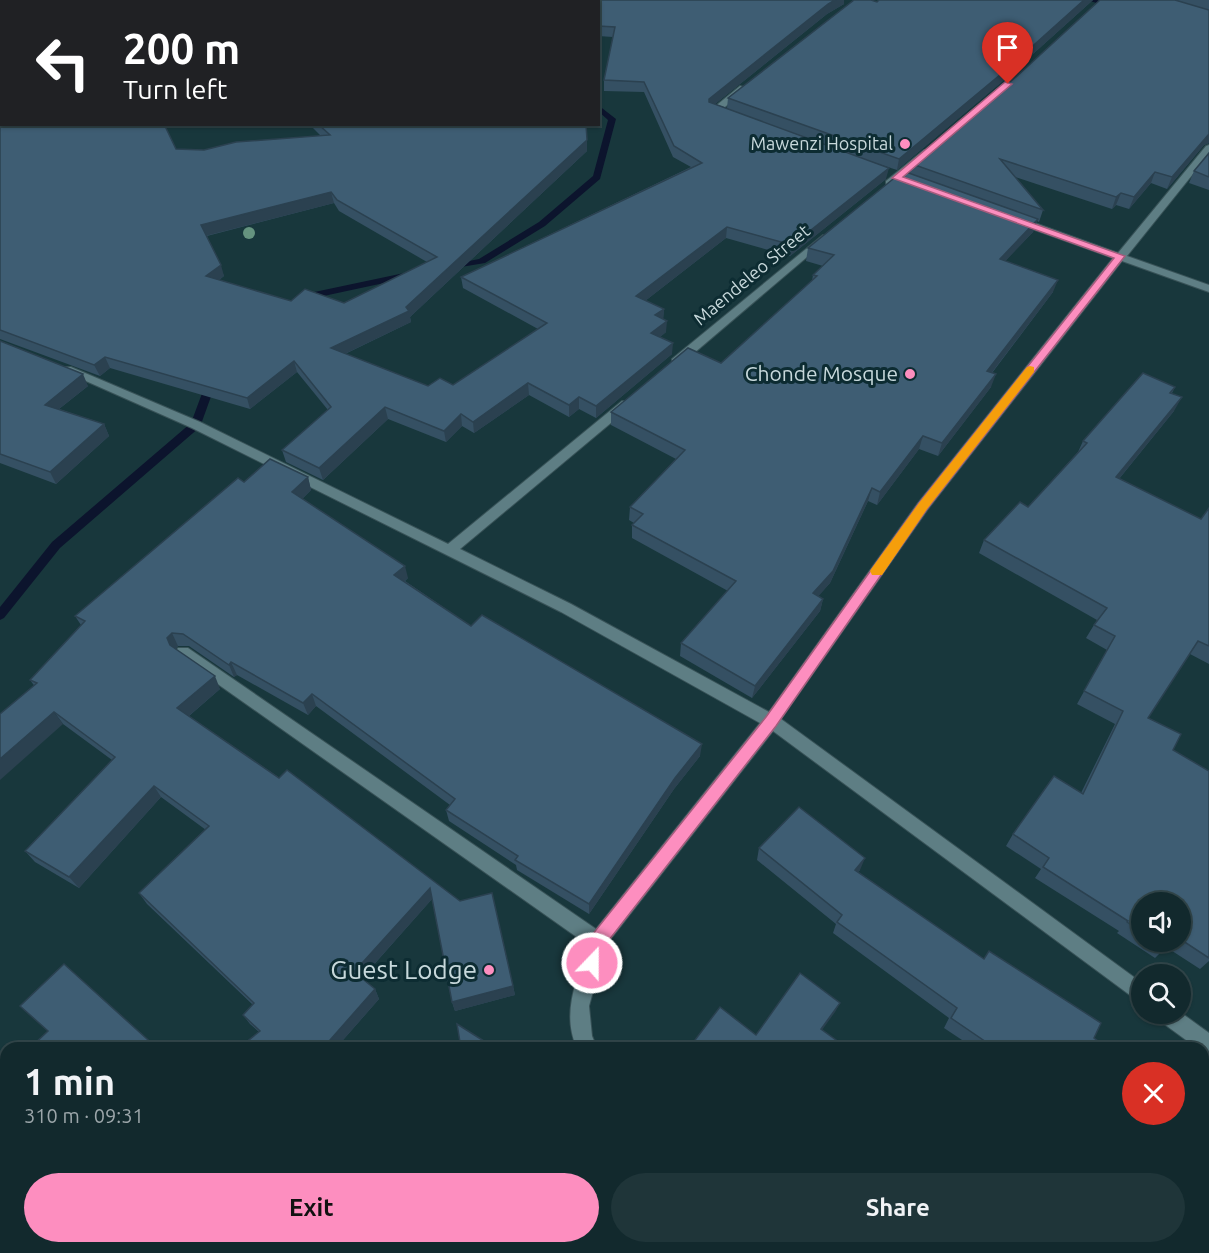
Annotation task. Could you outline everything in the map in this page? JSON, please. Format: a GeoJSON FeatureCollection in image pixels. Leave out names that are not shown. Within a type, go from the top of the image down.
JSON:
{"type":"FeatureCollection","features":[{"type":"Feature","properties":{"kind":"street"},"geometry":{"type":"LineString","coordinates":[[726,115],[715,111],[751,82]]}},
{"type":"Feature","properties":{"kind":"street"},"geometry":{"type":"LineString","coordinates":[[879,192],[940,142]]}},
{"type":"Feature","properties":{"kind":"street"},"geometry":{"type":"LineString","coordinates":[[584,1042],[579,1006],[598,941],[771,721],[923,506],[1120,256],[1209,148]]}},
{"type":"Feature","properties":{"kind":"street"},"geometry":{"type":"LineString","coordinates":[[1008,217],[1209,289]]}},
{"type":"Feature","properties":{"kind":"street","name":"Maendeleo Street"},"geometry":{"type":"LineString","coordinates":[[664,372],[834,228]]}},
{"type":"Feature","properties":{"kind":"street"},"geometry":{"type":"LineString","coordinates":[[56,366],[196,425],[450,550],[566,608],[771,721],[1131,987]]}},
{"type":"Feature","properties":{"kind":"street"},"geometry":{"type":"LineString","coordinates":[[450,550],[637,395]]}},
{"type":"Feature","properties":{"kind":"street"},"geometry":{"type":"LineString","coordinates":[[183,652],[598,941]]}},
{"type":"Feature","properties":{"kind":"street"},"geometry":{"type":"LineString","coordinates":[[1181,1024],[1205,1042]]}},
{"type":"Feature","properties":{"kind":"building"},"geometry":{"type":"Polygon","coordinates":[[[600,0],[835,0],[709,99],[709,102],[889,168],[792,245],[727,227],[636,296],[664,309],[655,315],[667,321],[651,333],[673,343],[596,406],[579,397],[569,405],[528,383],[473,422],[461,414],[444,431],[385,407],[319,468],[282,450],[331,407],[294,361],[247,398],[105,357],[94,365],[0,330],[0,126],[165,126],[176,149],[204,150],[236,142],[330,135],[320,126],[586,126],[587,140],[406,307],[409,311],[331,348],[428,386],[440,378],[453,385],[547,323],[461,277],[702,163],[674,146],[644,82],[604,80],[615,27],[600,26],[600,0]],[[331,192],[201,225],[221,265],[206,276],[291,301],[305,289],[344,303],[437,257],[337,200],[331,192]]]}},
{"type":"Feature","properties":{"kind":"building"},"geometry":{"type":"Polygon","coordinates":[[[854,0],[877,2],[879,0],[1084,0],[1007,69],[899,159],[728,98],[854,0]]]}},
{"type":"Feature","properties":{"kind":"building"},"geometry":{"type":"Polygon","coordinates":[[[1100,0],[1175,0],[1209,10],[1209,134],[1172,177],[1155,172],[1134,197],[1121,193],[1116,197],[1000,159],[1043,210],[912,164],[1016,77],[1100,0]]]}},
{"type":"Feature","properties":{"kind":"building"},"geometry":{"type":"Polygon","coordinates":[[[1209,153],[1209,177],[1194,171],[1209,153]]]}},
{"type":"Feature","properties":{"kind":"building"},"geometry":{"type":"Polygon","coordinates":[[[903,171],[1038,219],[1000,259],[1058,280],[987,371],[996,374],[942,443],[923,436],[880,492],[872,488],[833,571],[813,593],[823,599],[755,686],[681,643],[736,581],[632,525],[643,514],[630,507],[685,450],[611,412],[688,348],[721,363],[817,276],[813,275],[834,255],[808,248],[903,171]]]}},
{"type":"Feature","properties":{"kind":"building"},"geometry":{"type":"Polygon","coordinates":[[[0,341],[83,374],[45,405],[104,424],[50,472],[0,454],[0,341]]]}},
{"type":"Feature","properties":{"kind":"building"},"geometry":{"type":"Polygon","coordinates":[[[1143,373],[1175,387],[1170,393],[1182,397],[1116,477],[1201,519],[1209,508],[1209,646],[1198,641],[1148,718],[1181,734],[1173,750],[1209,771],[1209,958],[1191,946],[1191,892],[1131,892],[1131,925],[1043,867],[1049,858],[1013,834],[1054,776],[1083,794],[1123,711],[1084,691],[1115,636],[1094,625],[1107,608],[984,540],[1020,502],[1028,507],[1087,443],[1083,441],[1143,373]]]}},
{"type":"Feature","properties":{"kind":"building"},"geometry":{"type":"Polygon","coordinates":[[[270,459],[308,477],[292,492],[405,566],[394,575],[471,626],[482,615],[702,744],[675,778],[589,904],[515,860],[518,856],[446,810],[455,799],[312,694],[303,703],[231,662],[229,665],[183,634],[172,633],[167,638],[170,645],[215,676],[177,708],[279,778],[287,770],[460,901],[492,893],[513,986],[452,1002],[430,888],[354,972],[375,989],[328,1042],[246,1042],[260,1031],[243,1015],[254,1003],[139,893],[209,826],[154,786],[69,877],[25,851],[115,757],[54,712],[0,759],[0,714],[37,683],[30,680],[85,621],[75,616],[238,478],[244,482],[270,459]]]}},
{"type":"Feature","properties":{"kind":"building"},"geometry":{"type":"Polygon","coordinates":[[[799,807],[865,858],[855,870],[984,959],[989,951],[1101,1023],[1094,1038],[1100,1042],[986,1042],[951,1018],[957,1008],[837,922],[842,915],[759,848],[799,807]]]}},
{"type":"Feature","properties":{"kind":"building"},"geometry":{"type":"Polygon","coordinates":[[[64,964],[150,1042],[36,1042],[48,1031],[20,1006],[64,964]]]}},
{"type":"Feature","properties":{"kind":"building"},"geometry":{"type":"Polygon","coordinates":[[[800,973],[840,1003],[821,1029],[839,1042],[694,1042],[720,1007],[756,1035],[800,973]]]}},
{"type":"Feature","properties":{"kind":"building"},"geometry":{"type":"Polygon","coordinates":[[[457,1024],[486,1042],[460,1042],[457,1024]]]}},
{"type":"Feature","properties":{"kind":"waterway"},"geometry":{"type":"LineString","coordinates":[[1090,0],[1112,6]]}},
{"type":"Feature","properties":{"kind":"waterway"},"geometry":{"type":"LineString","coordinates":[[452,267],[482,261],[542,224],[597,177],[612,119],[600,109]]}},
{"type":"Feature","properties":{"kind":"waterway"},"geometry":{"type":"LineString","coordinates":[[305,297],[409,275]]}},
{"type":"Feature","properties":{"kind":"waterway"},"geometry":{"type":"LineString","coordinates":[[0,615],[56,545],[196,425],[212,380]]}},
{"type":"Feature","properties":{"kind":"slow traffic"},"geometry":{"type":"LineString","coordinates":[[877,571],[923,506],[1030,370]]}},
{"type":"Feature","properties":{"kind":"place","name":"Mawenzi Hospital"},"geometry":{"type":"Point","coordinates":[905,144]}},
{"type":"Feature","properties":{"kind":"place","name":"Chonde Mosque"},"geometry":{"type":"Point","coordinates":[910,374]}},
{"type":"Feature","properties":{"kind":"place","name":"Guest Lodge"},"geometry":{"type":"Point","coordinates":[489,970]}},
{"type":"Feature","properties":{"kind":"route"},"geometry":{"type":"LineString","coordinates":[[592,963],[598,941],[771,721],[923,506],[1120,256],[897,178],[1008,84]]}}]}
